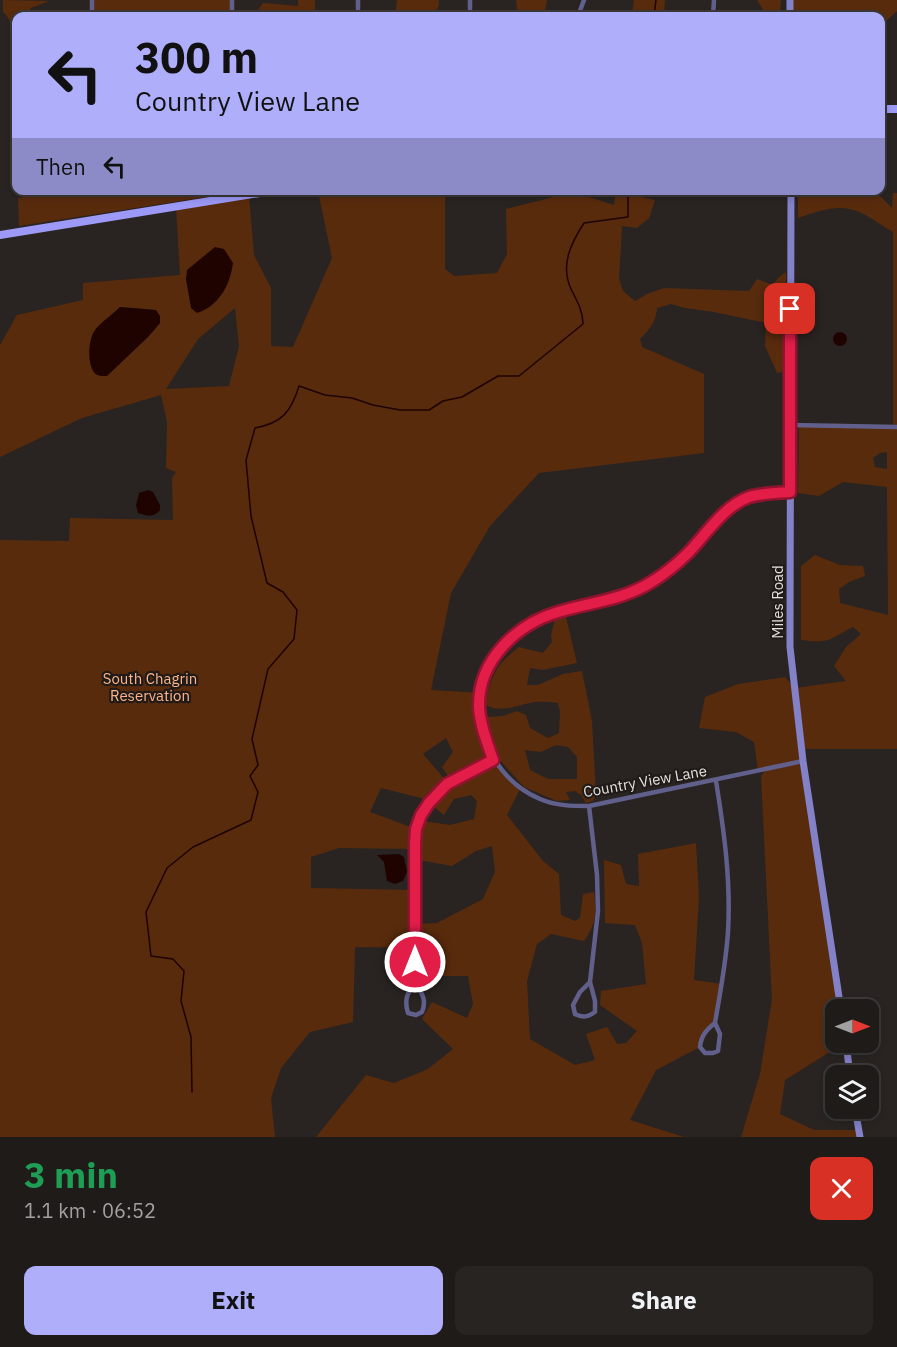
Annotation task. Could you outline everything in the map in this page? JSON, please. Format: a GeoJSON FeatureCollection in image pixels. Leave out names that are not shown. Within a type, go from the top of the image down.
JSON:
{"type":"FeatureCollection","features":[{"type":"Feature","properties":{"kind":"main road"},"geometry":{"type":"LineString","coordinates":[[0,235],[236,195]]}},
{"type":"Feature","properties":{"kind":"main road","name":"Miles Road"},"geometry":{"type":"LineString","coordinates":[[791,195],[790,646],[803,761],[839,999]]}},
{"type":"Feature","properties":{"kind":"main road"},"geometry":{"type":"LineString","coordinates":[[857,1119],[860,1137]]}},
{"type":"Feature","properties":{"kind":"street"},"geometry":{"type":"LineString","coordinates":[[790,425],[897,427]]}},
{"type":"Feature","properties":{"kind":"street","name":"Country View Lane"},"geometry":{"type":"LineString","coordinates":[[790,492],[749,498],[733,506],[687,554],[664,574],[649,583],[610,600],[560,611],[538,619],[521,629],[496,655],[482,687],[479,705],[481,724],[493,760],[521,787],[540,799],[559,805],[589,806],[803,761]]}},
{"type":"Feature","properties":{"kind":"street"},"geometry":{"type":"LineString","coordinates":[[415,983],[407,993],[406,1005],[408,1013],[416,1015],[422,1012],[425,1005],[422,993],[415,983],[416,829],[429,803],[447,784],[493,760]]}},
{"type":"Feature","properties":{"kind":"street"},"geometry":{"type":"LineString","coordinates":[[715,1023],[704,1033],[701,1040],[700,1047],[705,1053],[718,1051],[720,1044],[720,1034],[715,1023],[725,961],[729,898],[725,839],[716,781]]}},
{"type":"Feature","properties":{"kind":"street"},"geometry":{"type":"LineString","coordinates":[[589,806],[597,875],[598,911],[590,982],[595,1001],[595,1012],[589,1017],[582,1017],[575,1014],[573,1005],[580,992],[590,982]]}},
{"type":"Feature","properties":{"kind":"green space"},"geometry":{"type":"Polygon","coordinates":[[[3,0],[49,1],[31,8],[28,12],[12,12],[12,32],[8,18],[3,12],[3,0]]]}},
{"type":"Feature","properties":{"kind":"green space"},"geometry":{"type":"Polygon","coordinates":[[[92,0],[232,0],[232,12],[92,12],[92,0]]]}},
{"type":"Feature","properties":{"kind":"green space"},"geometry":{"type":"Polygon","coordinates":[[[298,0],[315,0],[315,12],[262,12],[258,10],[263,3],[298,6],[298,0]]]}},
{"type":"Feature","properties":{"kind":"green space"},"geometry":{"type":"Polygon","coordinates":[[[397,0],[439,0],[436,12],[396,12],[397,0]]]}},
{"type":"Feature","properties":{"kind":"green space"},"geometry":{"type":"Polygon","coordinates":[[[516,0],[547,0],[545,12],[518,12],[516,0]]]}},
{"type":"Feature","properties":{"kind":"green space"},"geometry":{"type":"Polygon","coordinates":[[[634,0],[665,0],[664,12],[632,12],[634,0]]]}},
{"type":"Feature","properties":{"kind":"green space"},"geometry":{"type":"Polygon","coordinates":[[[757,0],[781,0],[780,12],[763,10],[757,0]]]}},
{"type":"Feature","properties":{"kind":"green space"},"geometry":{"type":"Polygon","coordinates":[[[790,0],[897,0],[897,11],[885,22],[885,12],[790,12],[790,0]]]}},
{"type":"Feature","properties":{"kind":"green space"},"geometry":{"type":"Polygon","coordinates":[[[893,193],[897,193],[897,749],[802,749],[840,999],[825,999],[825,1053],[828,1053],[785,1080],[780,1114],[814,1130],[859,1130],[860,1137],[741,1137],[760,1074],[772,999],[761,776],[766,770],[758,771],[754,742],[736,732],[699,728],[705,697],[738,684],[785,677],[795,688],[846,681],[834,666],[846,647],[861,634],[853,627],[824,641],[801,640],[801,566],[815,555],[840,565],[863,566],[865,576],[839,589],[840,603],[888,615],[887,487],[843,482],[819,496],[798,493],[799,426],[893,426],[893,232],[851,209],[828,209],[798,218],[798,195],[879,195],[892,208],[893,193]],[[887,452],[880,453],[873,458],[875,467],[887,469],[887,452]]]}},
{"type":"Feature","properties":{"kind":"green space"},"geometry":{"type":"Polygon","coordinates":[[[37,195],[219,195],[19,226],[18,198],[37,195]]]}},
{"type":"Feature","properties":{"kind":"green space","name":"South Chagrin Reservation"},"geometry":{"type":"Polygon","coordinates":[[[249,195],[254,255],[271,288],[271,346],[293,347],[332,258],[319,195],[445,195],[445,269],[454,276],[497,273],[507,254],[506,209],[561,195],[582,195],[614,205],[615,195],[642,195],[655,200],[649,218],[637,228],[622,226],[619,279],[623,291],[635,301],[664,288],[749,291],[757,279],[773,285],[786,272],[787,371],[777,373],[765,346],[766,323],[671,304],[657,308],[652,325],[640,339],[642,347],[704,374],[704,453],[539,473],[490,526],[451,593],[431,690],[481,693],[481,724],[493,760],[521,787],[507,815],[543,861],[559,874],[561,915],[575,921],[580,918],[583,894],[594,892],[595,918],[584,941],[551,934],[537,944],[527,981],[530,1039],[575,1065],[595,1060],[586,1034],[607,1027],[617,1044],[626,1043],[637,1031],[600,1005],[601,991],[646,984],[642,943],[635,925],[605,923],[604,860],[621,865],[626,884],[639,886],[638,854],[696,843],[699,897],[694,980],[721,984],[715,1023],[709,1027],[700,1047],[656,1070],[630,1120],[684,1137],[316,1137],[366,1075],[394,1083],[428,1069],[453,1049],[422,1019],[432,1002],[467,1018],[473,1004],[468,976],[415,976],[415,948],[355,947],[353,1022],[310,1032],[281,1068],[271,1098],[275,1137],[0,1137],[0,540],[69,541],[70,518],[173,520],[172,478],[176,472],[166,468],[167,422],[161,395],[82,418],[0,457],[0,345],[17,315],[83,300],[83,283],[180,275],[176,206],[249,195]],[[120,307],[110,317],[106,376],[160,323],[155,310],[120,307]],[[235,308],[198,339],[166,389],[229,386],[239,346],[235,308]],[[446,738],[423,754],[447,782],[425,799],[381,788],[370,812],[416,829],[415,849],[339,848],[311,857],[311,888],[415,890],[415,924],[437,923],[483,899],[495,872],[492,846],[476,851],[452,866],[418,860],[423,821],[450,825],[474,819],[477,801],[471,795],[454,799],[444,815],[429,803],[452,782],[442,767],[453,752],[446,738]]]}},
{"type":"Feature","properties":{"kind":"green space"},"geometry":{"type":"Polygon","coordinates":[[[566,617],[577,663],[543,670],[530,668],[527,685],[538,685],[563,674],[582,671],[592,721],[596,795],[593,801],[586,803],[575,791],[566,792],[570,800],[557,801],[524,787],[498,758],[486,717],[503,716],[517,711],[526,715],[530,728],[548,738],[559,733],[558,703],[537,702],[501,709],[484,704],[492,678],[504,660],[519,647],[543,653],[552,642],[551,635],[555,619],[566,617]],[[556,745],[541,752],[525,750],[530,770],[548,779],[577,779],[577,757],[568,747],[556,745]]]}},
{"type":"Feature","properties":{"kind":"shaded area"},"geometry":{"type":"Polygon","coordinates":[[[215,247],[224,249],[233,263],[229,279],[217,300],[205,310],[197,313],[191,308],[186,279],[187,270],[215,247]]]}},
{"type":"Feature","properties":{"kind":"shaded area"},"geometry":{"type":"Polygon","coordinates":[[[120,307],[156,310],[160,316],[160,323],[107,376],[98,375],[93,371],[90,360],[93,334],[100,324],[120,307]]]}},
{"type":"Feature","properties":{"kind":"shaded area"},"geometry":{"type":"Polygon","coordinates":[[[837,332],[843,332],[847,339],[843,346],[837,346],[833,342],[833,336],[837,332]]]}},
{"type":"Feature","properties":{"kind":"shaded area"},"geometry":{"type":"Polygon","coordinates":[[[148,490],[153,492],[160,505],[158,513],[150,516],[138,513],[136,505],[139,493],[148,490]]]}},
{"type":"Feature","properties":{"kind":"shaded area"},"geometry":{"type":"Polygon","coordinates":[[[399,854],[404,857],[407,872],[403,881],[395,884],[387,881],[384,862],[377,855],[399,854]]]}},
{"type":"Feature","properties":{"kind":"waterway"},"geometry":{"type":"LineString","coordinates":[[654,12],[656,0]]}},
{"type":"Feature","properties":{"kind":"waterway"},"geometry":{"type":"LineString","coordinates":[[192,1092],[191,1037],[181,1001],[184,971],[173,959],[151,956],[146,912],[167,868],[193,847],[251,820],[258,792],[250,776],[258,765],[252,739],[268,669],[294,639],[297,610],[283,592],[267,583],[251,516],[246,460],[255,428],[272,423],[284,415],[293,403],[299,386],[325,395],[352,398],[400,410],[429,410],[443,401],[462,397],[498,376],[519,376],[583,324],[581,310],[568,280],[569,254],[584,223],[628,217],[628,195]]}},
{"type":"Feature","properties":{"kind":"route"},"geometry":{"type":"LineString","coordinates":[[415,962],[416,829],[429,803],[447,784],[493,760],[481,724],[479,705],[482,686],[489,669],[507,641],[538,619],[560,611],[610,600],[649,583],[664,574],[687,554],[733,506],[749,498],[790,492],[790,309]]}}]}
